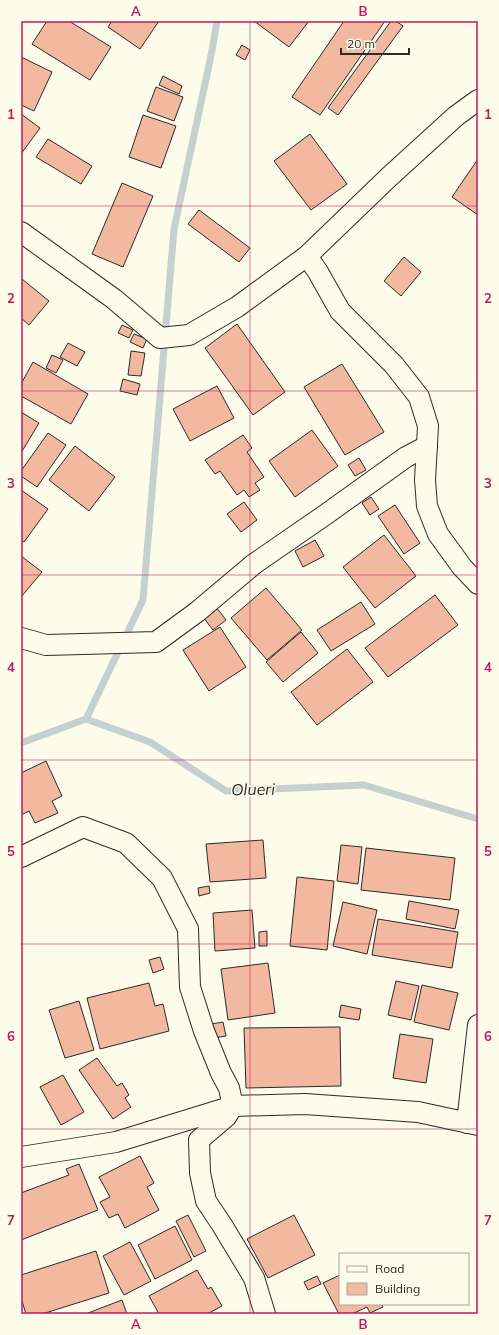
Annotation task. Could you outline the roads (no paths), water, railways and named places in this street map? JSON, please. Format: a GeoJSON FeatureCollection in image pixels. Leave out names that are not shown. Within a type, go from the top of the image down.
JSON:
{"type":"FeatureCollection","features":[{"type":"Feature","properties":{"kind":"street"},"geometry":{"type":"LineString","coordinates":[[21,232],[114,299],[160,338],[189,335],[237,307],[307,256],[389,177],[456,116],[478,100]]}},
{"type":"Feature","properties":{"kind":"street"},"geometry":{"type":"LineString","coordinates":[[307,256],[318,272],[340,311],[394,365],[419,397],[428,426],[425,480],[427,506],[438,534],[462,567],[478,584]]}},
{"type":"Feature","properties":{"kind":"street"},"geometry":{"type":"LineString","coordinates":[[21,638],[46,645],[156,642],[197,612],[254,564],[325,516],[406,457],[427,446]]}},
{"type":"Feature","properties":{"kind":"street"},"geometry":{"type":"LineString","coordinates":[[21,857],[83,827],[126,843],[162,878],[188,929],[190,987],[204,1031],[220,1073],[229,1088],[233,1106],[226,1117],[200,1140],[200,1173],[206,1201],[254,1278],[264,1314]]}},
{"type":"Feature","properties":{"kind":"street"},"geometry":{"type":"LineString","coordinates":[[21,1157],[116,1142],[233,1106],[313,1104],[418,1112],[473,1124],[478,1025]]}},
{"type":"Feature","properties":{"kind":"waterway"},"geometry":{"type":"LineString","coordinates":[[86,719],[143,600],[174,229],[217,21]]}},
{"type":"Feature","properties":{"kind":"waterway","name":"Olueri"},"geometry":{"type":"LineString","coordinates":[[21,743],[86,719],[150,742],[226,791],[364,785],[478,819]]}}]}
